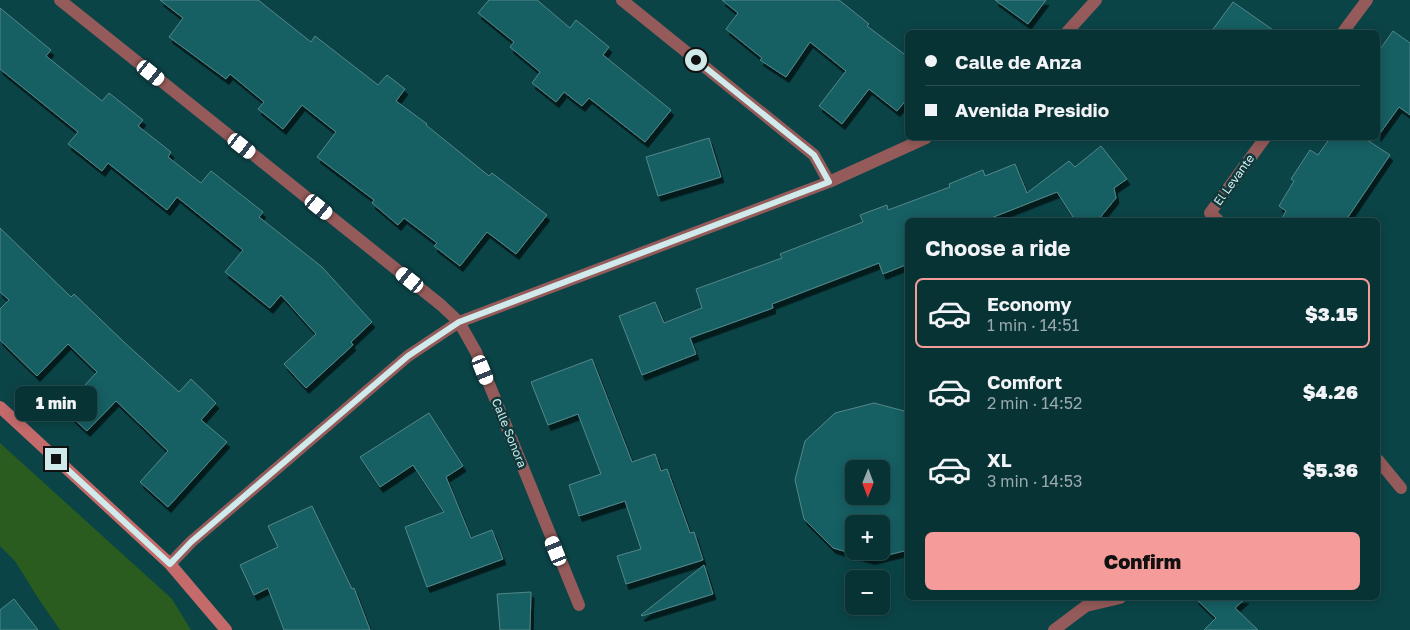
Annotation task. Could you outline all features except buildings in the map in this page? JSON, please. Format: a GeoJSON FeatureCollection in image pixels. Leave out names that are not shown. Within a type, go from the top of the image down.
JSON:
{"type":"FeatureCollection","features":[{"type":"Feature","properties":{"kind":"street","name":"Calle Sonora"},"geometry":{"type":"LineString","coordinates":[[60,0],[441,305],[459,322],[476,352],[579,605]]}},
{"type":"Feature","properties":{"kind":"street"},"geometry":{"type":"LineString","coordinates":[[622,0],[814,155],[829,182]]}},
{"type":"Feature","properties":{"kind":"street"},"geometry":{"type":"LineString","coordinates":[[1069,30],[1096,0]]}},
{"type":"Feature","properties":{"kind":"street"},"geometry":{"type":"LineString","coordinates":[[1344,30],[1366,0]]}},
{"type":"Feature","properties":{"kind":"street"},"geometry":{"type":"LineString","coordinates":[[170,564],[191,542],[408,356],[459,322],[829,182],[922,140]]}},
{"type":"Feature","properties":{"kind":"street","name":"El Levante"},"geometry":{"type":"LineString","coordinates":[[1216,218],[1210,213],[1264,140]]}},
{"type":"Feature","properties":{"kind":"street"},"geometry":{"type":"LineString","coordinates":[[0,407],[170,564],[226,630]]}},
{"type":"Feature","properties":{"kind":"street"},"geometry":{"type":"LineString","coordinates":[[1380,462],[1401,488]]}},
{"type":"Feature","properties":{"kind":"street"},"geometry":{"type":"LineString","coordinates":[[1054,630],[1086,606],[1112,600]]}},
{"type":"Feature","properties":{"kind":"green space"},"geometry":{"type":"Polygon","coordinates":[[[0,443],[172,599],[191,630],[60,630],[15,561],[0,546],[0,443]]]}},
{"type":"Feature","properties":{"kind":"route"},"geometry":{"type":"LineString","coordinates":[[56,459],[170,564],[191,542],[408,356],[459,322],[829,182],[814,155],[696,60]]}}]}
